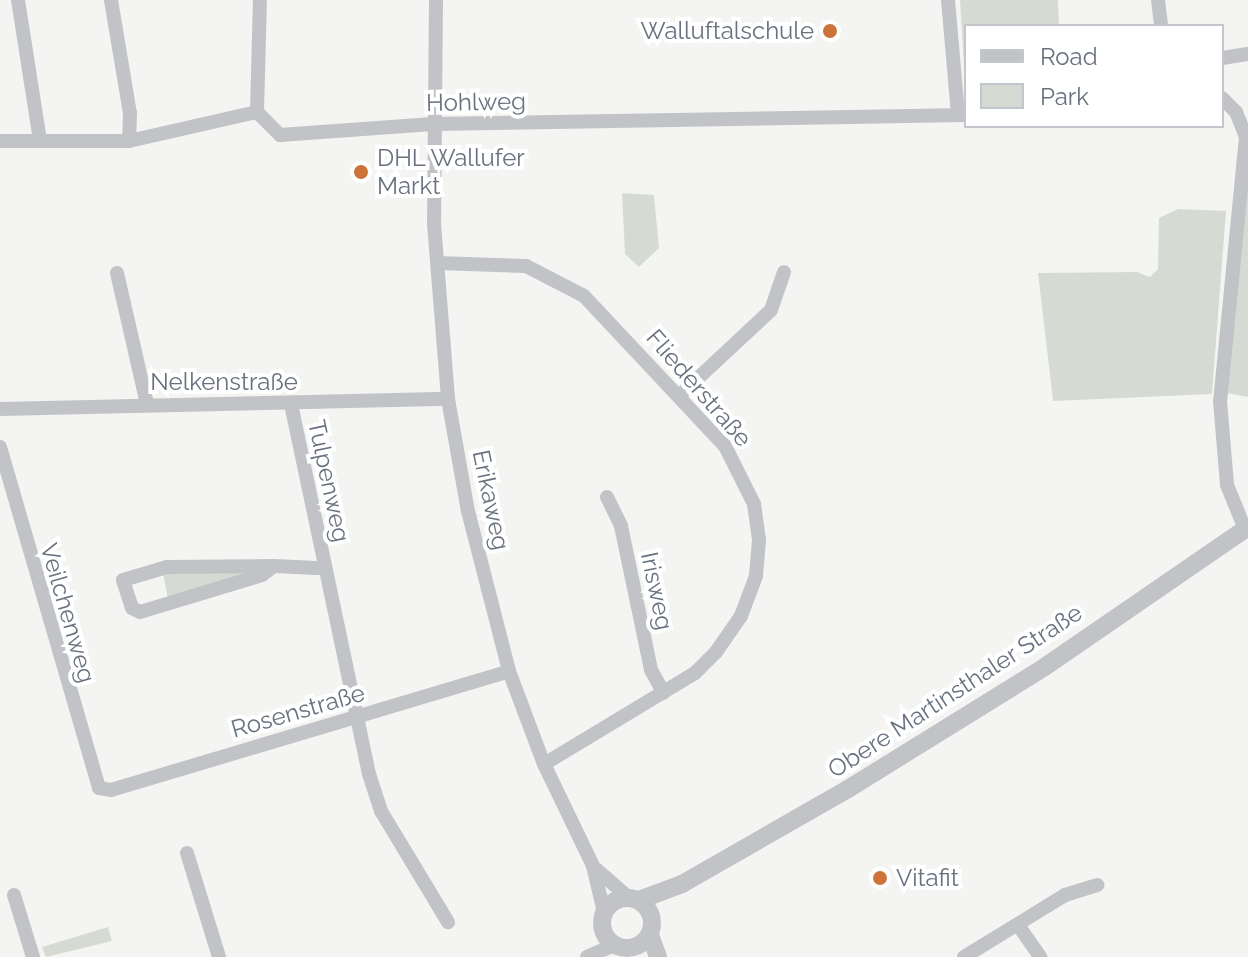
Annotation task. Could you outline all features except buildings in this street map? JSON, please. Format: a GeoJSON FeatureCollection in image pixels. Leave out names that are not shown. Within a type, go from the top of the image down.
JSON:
{"type":"FeatureCollection","features":[{"type":"Feature","properties":{"kind":"street"},"geometry":{"type":"LineString","coordinates":[[18,0],[40,141]]}},
{"type":"Feature","properties":{"kind":"street"},"geometry":{"type":"LineString","coordinates":[[111,0],[130,113],[129,141]]}},
{"type":"Feature","properties":{"kind":"street"},"geometry":{"type":"LineString","coordinates":[[0,141],[129,141],[257,112],[260,0]]}},
{"type":"Feature","properties":{"kind":"street","name":"Erikaweg"},"geometry":{"type":"LineString","coordinates":[[436,0],[433,124],[438,263],[448,399],[468,511],[509,671],[544,764],[593,866],[604,912]]}},
{"type":"Feature","properties":{"kind":"street"},"geometry":{"type":"LineString","coordinates":[[948,0],[962,115]]}},
{"type":"Feature","properties":{"kind":"street"},"geometry":{"type":"LineString","coordinates":[[1158,0],[1161,24]]}},
{"type":"Feature","properties":{"kind":"street"},"geometry":{"type":"LineString","coordinates":[[1224,58],[1248,54]]}},
{"type":"Feature","properties":{"kind":"street"},"geometry":{"type":"LineString","coordinates":[[1224,100],[1236,112],[1246,137],[1220,401],[1227,485],[1247,528]]}},
{"type":"Feature","properties":{"kind":"street","name":"Hohlweg"},"geometry":{"type":"LineString","coordinates":[[257,112],[280,135],[433,124],[962,115]]}},
{"type":"Feature","properties":{"kind":"street","name":"Fliederstraße"},"geometry":{"type":"LineString","coordinates":[[438,263],[526,266],[565,283],[681,394],[725,446],[746,480],[756,516],[759,559],[750,595],[728,638],[695,673],[544,764]]}},
{"type":"Feature","properties":{"kind":"street"},"geometry":{"type":"LineString","coordinates":[[681,394],[771,310],[784,272]]}},
{"type":"Feature","properties":{"kind":"street"},"geometry":{"type":"LineString","coordinates":[[117,273],[147,404]]}},
{"type":"Feature","properties":{"kind":"street","name":"Nelkenstraße"},"geometry":{"type":"LineString","coordinates":[[0,409],[448,399]]}},
{"type":"Feature","properties":{"kind":"street","name":"Tulpenweg"},"geometry":{"type":"LineString","coordinates":[[291,404],[381,811],[448,922]]}},
{"type":"Feature","properties":{"kind":"street","name":"Veilchenweg"},"geometry":{"type":"LineString","coordinates":[[0,447],[99,788]]}},
{"type":"Feature","properties":{"kind":"street","name":"Irisweg"},"geometry":{"type":"LineString","coordinates":[[607,497],[621,526],[651,670],[664,693]]}},
{"type":"Feature","properties":{"kind":"street","name":"Obere Martinsthaler Straße"},"geometry":{"type":"LineString","coordinates":[[604,912],[633,899],[682,884],[989,702],[1247,528]]}},
{"type":"Feature","properties":{"kind":"street","name":"Tulpenweg"},"geometry":{"type":"LineString","coordinates":[[274,566],[262,575],[140,612],[132,608],[123,580],[167,567],[274,566],[325,567]]}},
{"type":"Feature","properties":{"kind":"street","name":"Rosenstraße"},"geometry":{"type":"LineString","coordinates":[[99,788],[111,790],[509,671]]}},
{"type":"Feature","properties":{"kind":"street"},"geometry":{"type":"LineString","coordinates":[[187,853],[219,957]]}},
{"type":"Feature","properties":{"kind":"street","name":"Erikaweg"},"geometry":{"type":"LineString","coordinates":[[593,866],[633,899]]}},
{"type":"Feature","properties":{"kind":"street","name":"Obere Martinsthaler Straße"},"geometry":{"type":"LineString","coordinates":[[627,950],[651,927],[682,884]]}},
{"type":"Feature","properties":{"kind":"street"},"geometry":{"type":"LineString","coordinates":[[964,957],[1065,895],[1097,885]]}},
{"type":"Feature","properties":{"kind":"street"},"geometry":{"type":"LineString","coordinates":[[14,895],[33,957]]}},
{"type":"Feature","properties":{"kind":"street"},"geometry":{"type":"LineString","coordinates":[[633,899],[651,927],[658,957]]}},
{"type":"Feature","properties":{"kind":"street"},"geometry":{"type":"LineString","coordinates":[[604,912],[602,926],[627,950]]}},
{"type":"Feature","properties":{"kind":"street"},"geometry":{"type":"LineString","coordinates":[[1018,925],[1040,957]]}},
{"type":"Feature","properties":{"kind":"street"},"geometry":{"type":"LineString","coordinates":[[587,957],[627,950]]}},
{"type":"Feature","properties":{"kind":"green space"},"geometry":{"type":"Polygon","coordinates":[[[960,0],[1058,0],[1059,24],[964,24],[964,65],[960,0]]]}},
{"type":"Feature","properties":{"kind":"green space"},"geometry":{"type":"Polygon","coordinates":[[[1248,161],[1248,397],[1227,393],[1248,161]]]}},
{"type":"Feature","properties":{"kind":"green space"},"geometry":{"type":"Polygon","coordinates":[[[622,193],[654,195],[659,248],[639,267],[625,254],[622,193]]]}},
{"type":"Feature","properties":{"kind":"green space"},"geometry":{"type":"Polygon","coordinates":[[[1178,209],[1226,211],[1212,394],[1053,401],[1038,273],[1137,272],[1150,277],[1158,269],[1159,218],[1178,209]]]}},
{"type":"Feature","properties":{"kind":"green space"},"geometry":{"type":"Polygon","coordinates":[[[260,571],[168,600],[163,573],[260,571]]]}},
{"type":"Feature","properties":{"kind":"green space"},"geometry":{"type":"Polygon","coordinates":[[[108,927],[112,941],[46,957],[42,947],[108,927]]]}},
{"type":"Feature","properties":{"kind":"place","name":"Walluftalschule"},"geometry":{"type":"Point","coordinates":[830,31]}},
{"type":"Feature","properties":{"kind":"place","name":"DHL Wallufer Markt"},"geometry":{"type":"Point","coordinates":[361,172]}},
{"type":"Feature","properties":{"kind":"place","name":"Vitafit"},"geometry":{"type":"Point","coordinates":[880,878]}}]}
